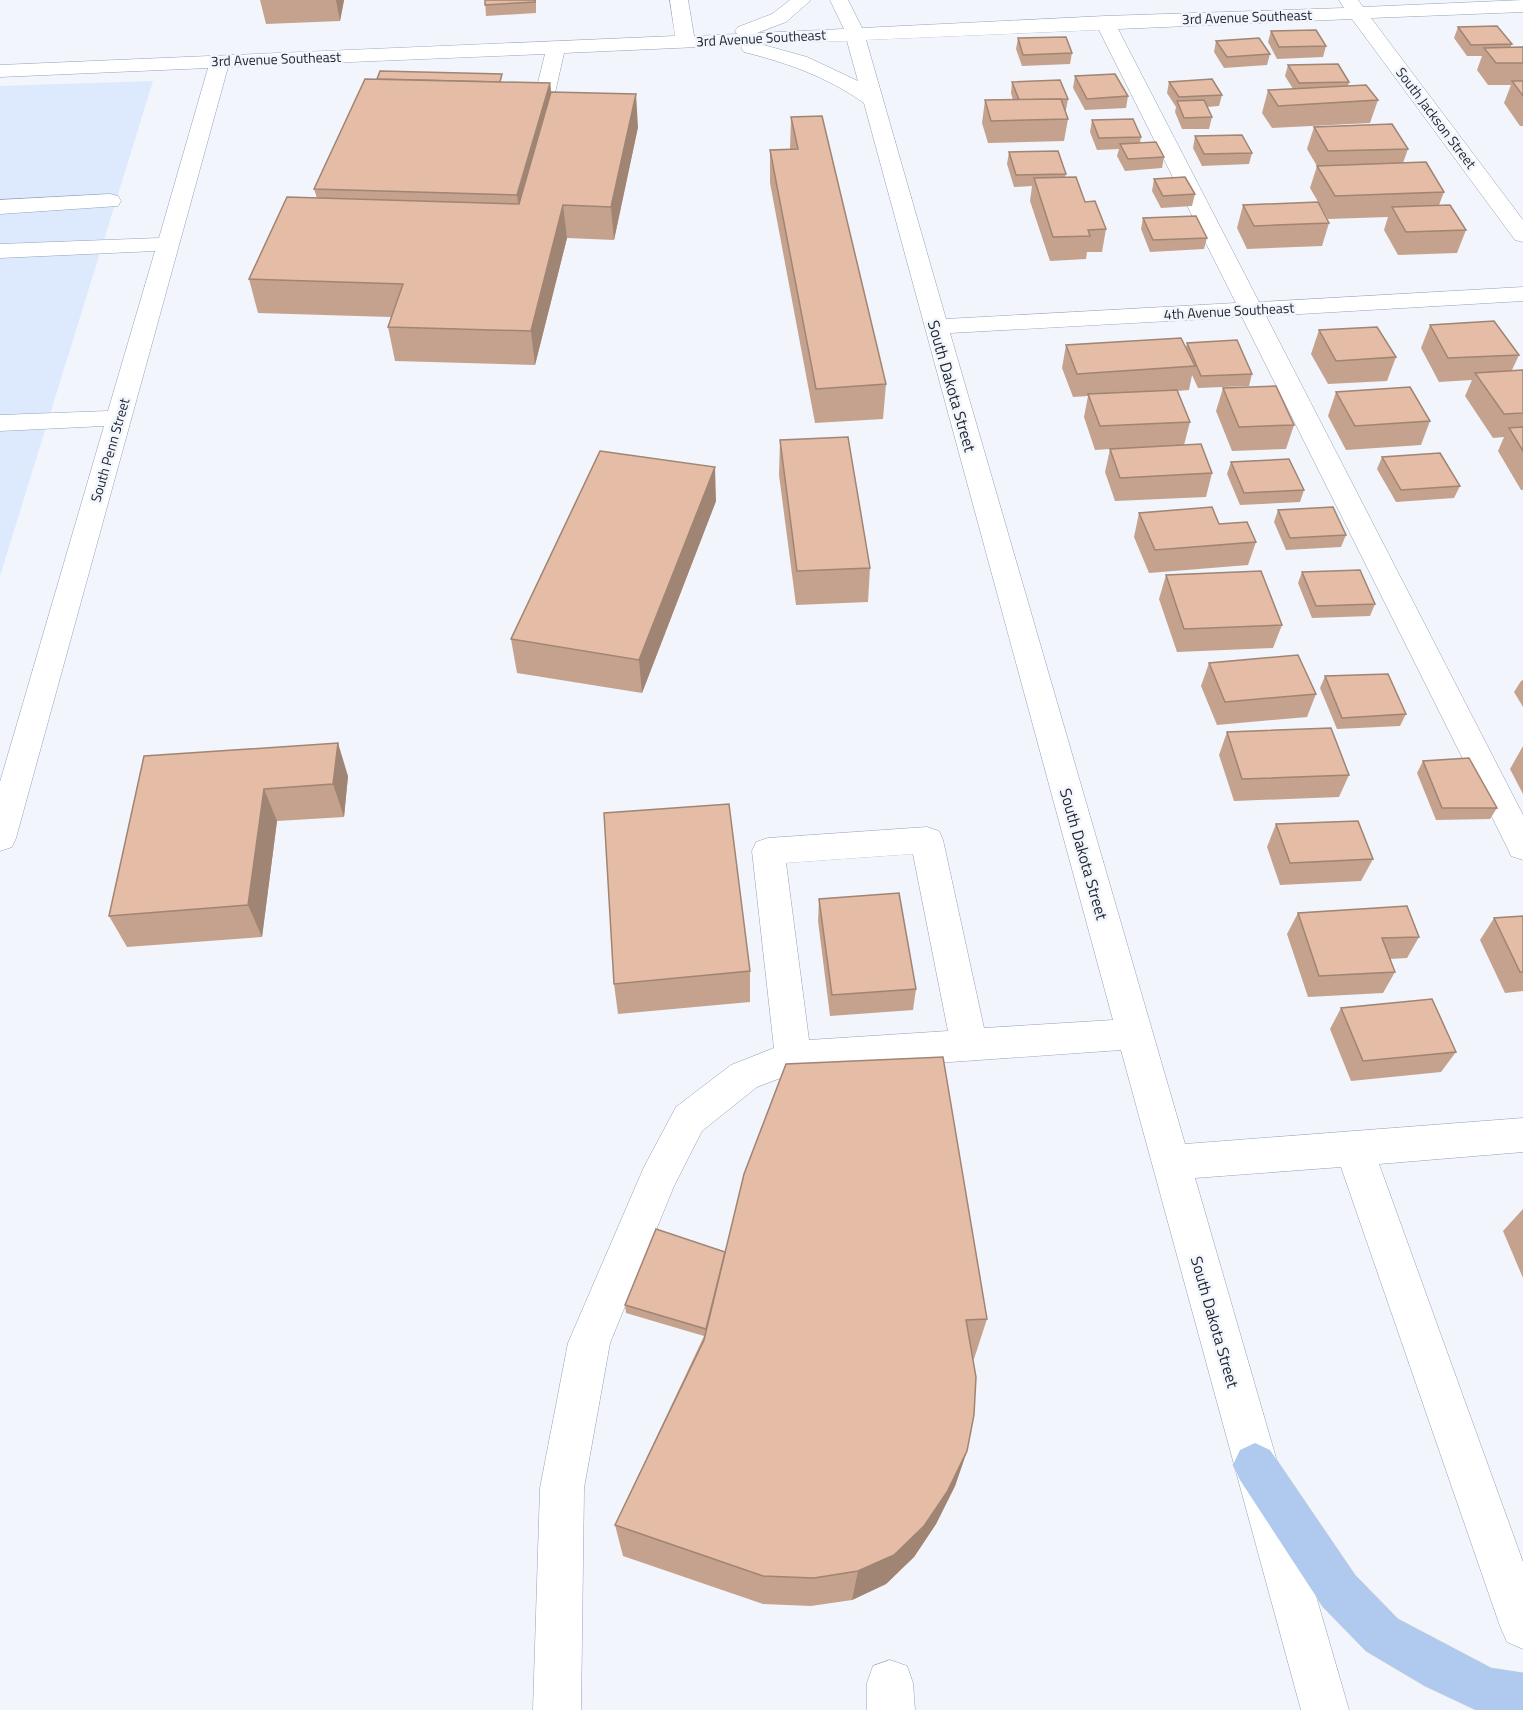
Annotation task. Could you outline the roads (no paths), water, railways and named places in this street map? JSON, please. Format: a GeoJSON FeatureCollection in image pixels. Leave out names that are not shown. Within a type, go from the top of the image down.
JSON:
{"type":"FeatureCollection","features":[{"type":"Feature","properties":{"kind":"highway"},"geometry":{"type":"LineString","coordinates":[[1255,1465],[1339,1591],[1382,1635],[1442,1670],[1487,1691],[1523,1697]]}},
{"type":"Feature","properties":{"kind":"street"},"geometry":{"type":"LineString","coordinates":[[691,41],[754,28],[779,18],[802,0]]}},
{"type":"Feature","properties":{"kind":"street","name":"South Dakota Street"},"geometry":{"type":"LineString","coordinates":[[839,0],[855,33],[1325,1710]]}},
{"type":"Feature","properties":{"kind":"street"},"geometry":{"type":"LineString","coordinates":[[1121,0],[1132,21]]}},
{"type":"Feature","properties":{"kind":"street"},"geometry":{"type":"LineString","coordinates":[[684,1],[691,41]]}},
{"type":"Feature","properties":{"kind":"street","name":"3rd Avenue Southeast"},"geometry":{"type":"LineString","coordinates":[[0,71],[1132,21],[1353,6],[1523,6]]}},
{"type":"Feature","properties":{"kind":"street","name":"South Jackson Street"},"geometry":{"type":"LineString","coordinates":[[1353,6],[1523,236]]}},
{"type":"Feature","properties":{"kind":"street"},"geometry":{"type":"LineString","coordinates":[[1106,22],[1523,847]]}},
{"type":"Feature","properties":{"kind":"street"},"geometry":{"type":"LineString","coordinates":[[691,41],[745,46],[795,60],[854,85],[873,100]]}},
{"type":"Feature","properties":{"kind":"street"},"geometry":{"type":"LineString","coordinates":[[540,115],[556,47]]}},
{"type":"Feature","properties":{"kind":"street","name":"South Penn Street"},"geometry":{"type":"LineString","coordinates":[[0,838],[220,62]]}},
{"type":"Feature","properties":{"kind":"street"},"geometry":{"type":"LineString","coordinates":[[0,207],[110,201]]}},
{"type":"Feature","properties":{"kind":"street"},"geometry":{"type":"LineString","coordinates":[[0,251],[168,244]]}},
{"type":"Feature","properties":{"kind":"street","name":"4th Avenue Southeast"},"geometry":{"type":"LineString","coordinates":[[936,327],[1523,294]]}},
{"type":"Feature","properties":{"kind":"street"},"geometry":{"type":"LineString","coordinates":[[0,423],[119,418]]}},
{"type":"Feature","properties":{"kind":"street"},"geometry":{"type":"LineString","coordinates":[[793,1057],[768,851],[927,840],[969,1044]]}},
{"type":"Feature","properties":{"kind":"street"},"geometry":{"type":"LineString","coordinates":[[557,1710],[562,1488],[589,1343],[658,1179],[689,1119],[744,1076],[793,1057],[1134,1034]]}},
{"type":"Feature","properties":{"kind":"street"},"geometry":{"type":"LineString","coordinates":[[1170,1163],[1523,1135]]}},
{"type":"Feature","properties":{"kind":"street"},"geometry":{"type":"LineString","coordinates":[[1354,1148],[1523,1626]]}}]}
